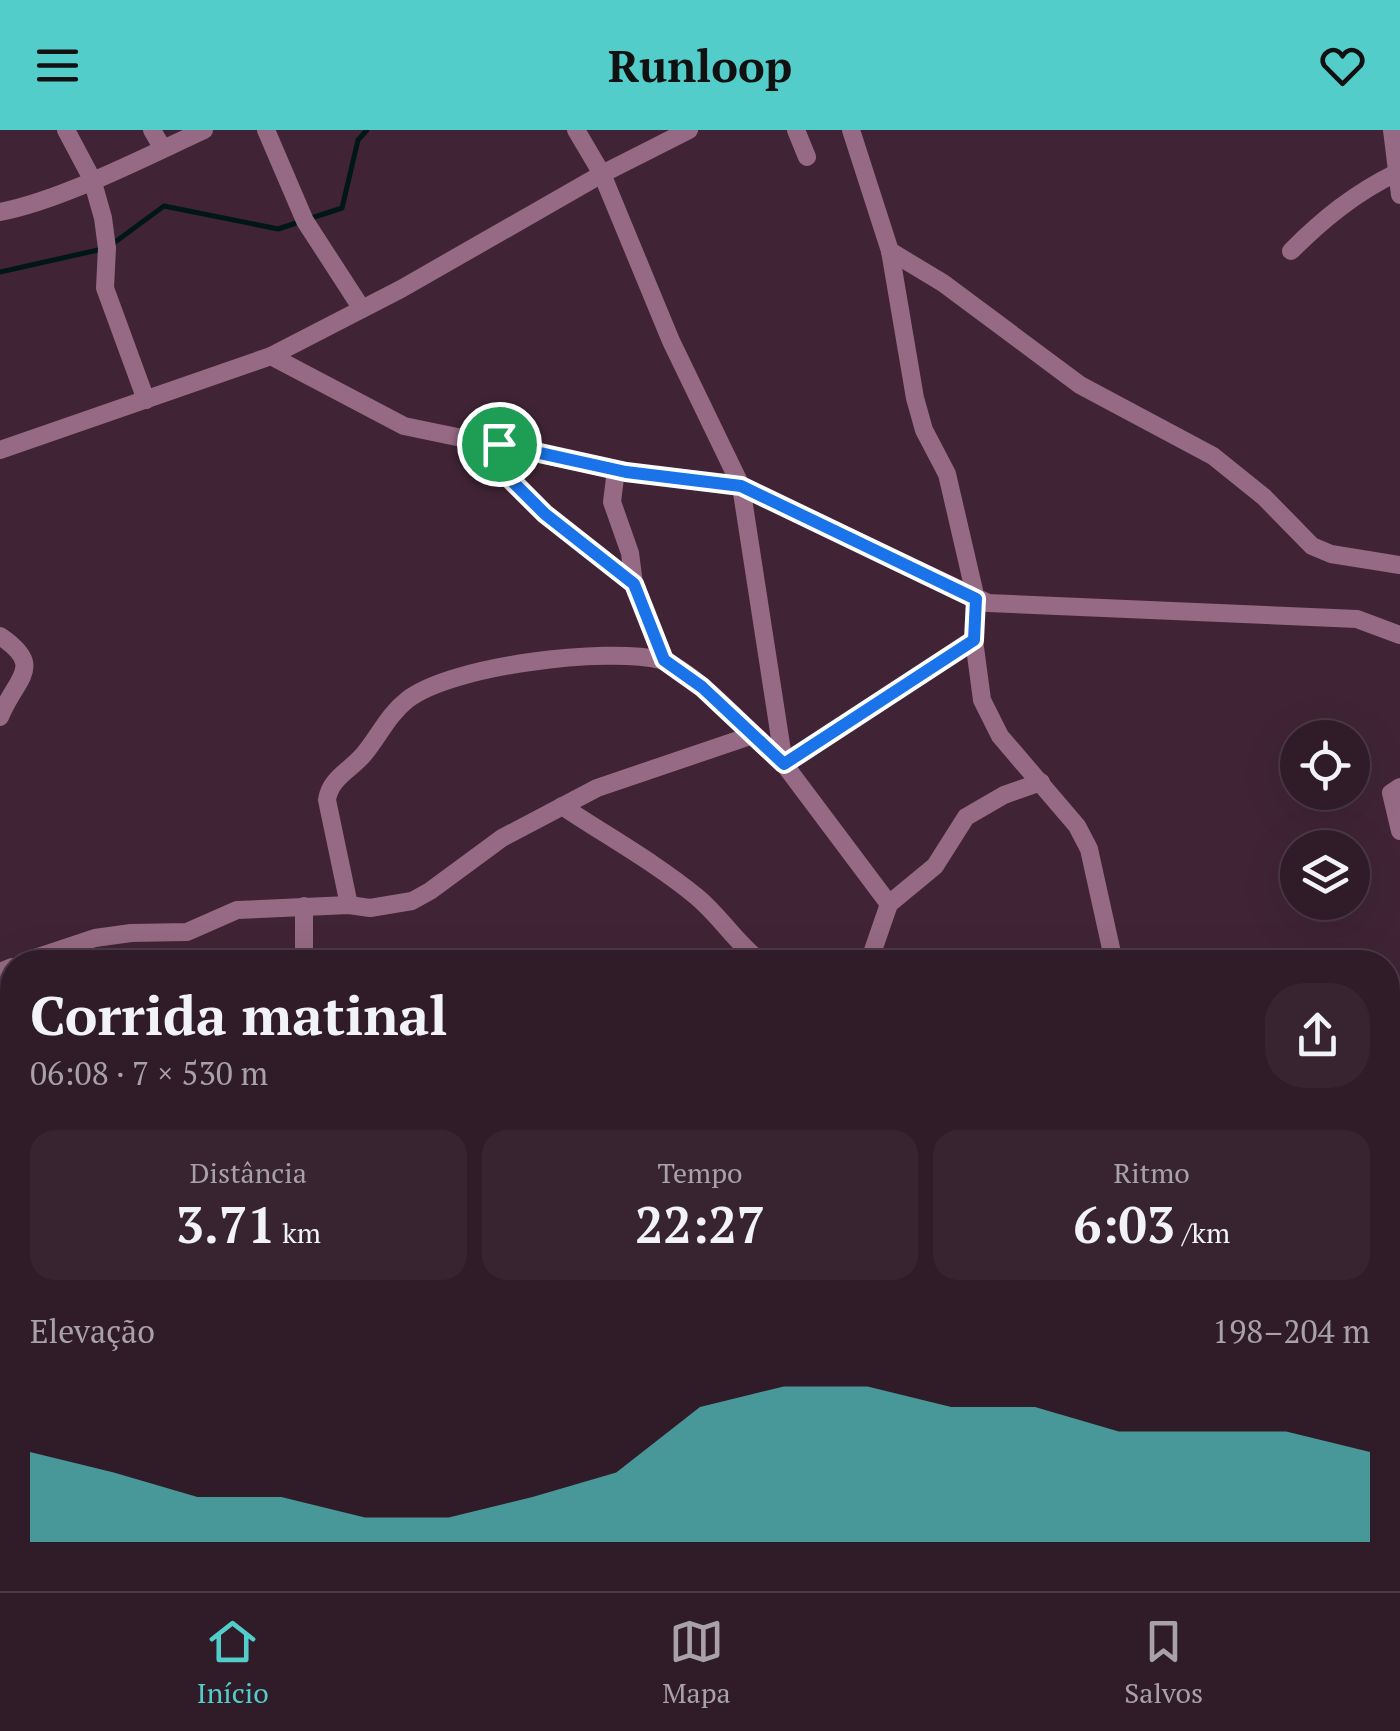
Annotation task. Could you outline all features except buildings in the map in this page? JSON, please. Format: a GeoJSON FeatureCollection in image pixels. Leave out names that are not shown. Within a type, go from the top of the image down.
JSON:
{"type":"FeatureCollection","features":[{"type":"Feature","properties":{"kind":"street"},"geometry":{"type":"LineString","coordinates":[[66,130],[92,180],[103,218],[105,288],[146,400]]}},
{"type":"Feature","properties":{"kind":"street"},"geometry":{"type":"LineString","coordinates":[[152,130],[163,149]]}},
{"type":"Feature","properties":{"kind":"street"},"geometry":{"type":"LineString","coordinates":[[0,212],[92,180],[204,130]]}},
{"type":"Feature","properties":{"kind":"street"},"geometry":{"type":"LineString","coordinates":[[266,130],[305,220],[362,310]]}},
{"type":"Feature","properties":{"kind":"street"},"geometry":{"type":"LineString","coordinates":[[576,130],[602,174],[670,340],[741,486],[784,764]]}},
{"type":"Feature","properties":{"kind":"street"},"geometry":{"type":"LineString","coordinates":[[0,450],[271,356],[689,130]]}},
{"type":"Feature","properties":{"kind":"street"},"geometry":{"type":"LineString","coordinates":[[796,130],[807,156]]}},
{"type":"Feature","properties":{"kind":"street"},"geometry":{"type":"LineString","coordinates":[[851,130],[890,251],[915,398],[924,430],[946,474],[976,599],[974,640],[982,700],[1000,736],[1076,826],[1089,849],[1111,950]]}},
{"type":"Feature","properties":{"kind":"street"},"geometry":{"type":"LineString","coordinates":[[1392,130],[1400,195]]}},
{"type":"Feature","properties":{"kind":"street"},"geometry":{"type":"LineString","coordinates":[[1290,251],[1331,213],[1396,173]]}},
{"type":"Feature","properties":{"kind":"street"},"geometry":{"type":"LineString","coordinates":[[890,251],[943,283],[1080,384],[1213,456],[1264,497],[1312,546],[1331,554],[1400,565]]}},
{"type":"Feature","properties":{"kind":"street"},"geometry":{"type":"LineString","coordinates":[[271,356],[404,426],[616,470],[741,486],[976,599],[1004,606],[1357,620],[1400,635]]}},
{"type":"Feature","properties":{"kind":"street"},"geometry":{"type":"LineString","coordinates":[[499,444],[500,469],[545,514],[634,584]]}},
{"type":"Feature","properties":{"kind":"street"},"geometry":{"type":"LineString","coordinates":[[616,470],[612,502],[624,534],[634,584],[664,660]]}},
{"type":"Feature","properties":{"kind":"street"},"geometry":{"type":"LineString","coordinates":[[0,636],[25,658],[24,675],[0,717]]}},
{"type":"Feature","properties":{"kind":"street"},"geometry":{"type":"LineString","coordinates":[[784,764],[974,640]]}},
{"type":"Feature","properties":{"kind":"street"},"geometry":{"type":"LineString","coordinates":[[349,905],[328,792],[389,717],[409,698],[449,678],[494,666],[596,656],[664,660],[702,687],[784,764],[890,904]]}},
{"type":"Feature","properties":{"kind":"street"},"geometry":{"type":"LineString","coordinates":[[59,950],[95,938],[187,932],[236,910],[349,905],[370,908],[412,900],[502,838],[597,788],[753,736]]}},
{"type":"Feature","properties":{"kind":"street"},"geometry":{"type":"LineString","coordinates":[[874,950],[890,904],[934,866],[966,816],[1004,795],[1041,782]]}},
{"type":"Feature","properties":{"kind":"street"},"geometry":{"type":"LineString","coordinates":[[1400,787],[1391,793],[1400,831]]}},
{"type":"Feature","properties":{"kind":"street"},"geometry":{"type":"LineString","coordinates":[[562,806],[696,896],[745,950]]}},
{"type":"Feature","properties":{"kind":"street"},"geometry":{"type":"LineString","coordinates":[[304,906],[304,950]]}},
{"type":"Feature","properties":{"kind":"waterway"},"geometry":{"type":"LineString","coordinates":[[0,272],[107,248],[164,206],[278,229],[342,208],[358,140],[367,130]]}},
{"type":"Feature","properties":{"kind":"route"},"geometry":{"type":"LineString","coordinates":[[499,444],[626,472],[741,486],[976,599],[974,640],[784,764],[702,687],[664,660],[634,584],[545,514],[500,469],[499,444]]}}]}
